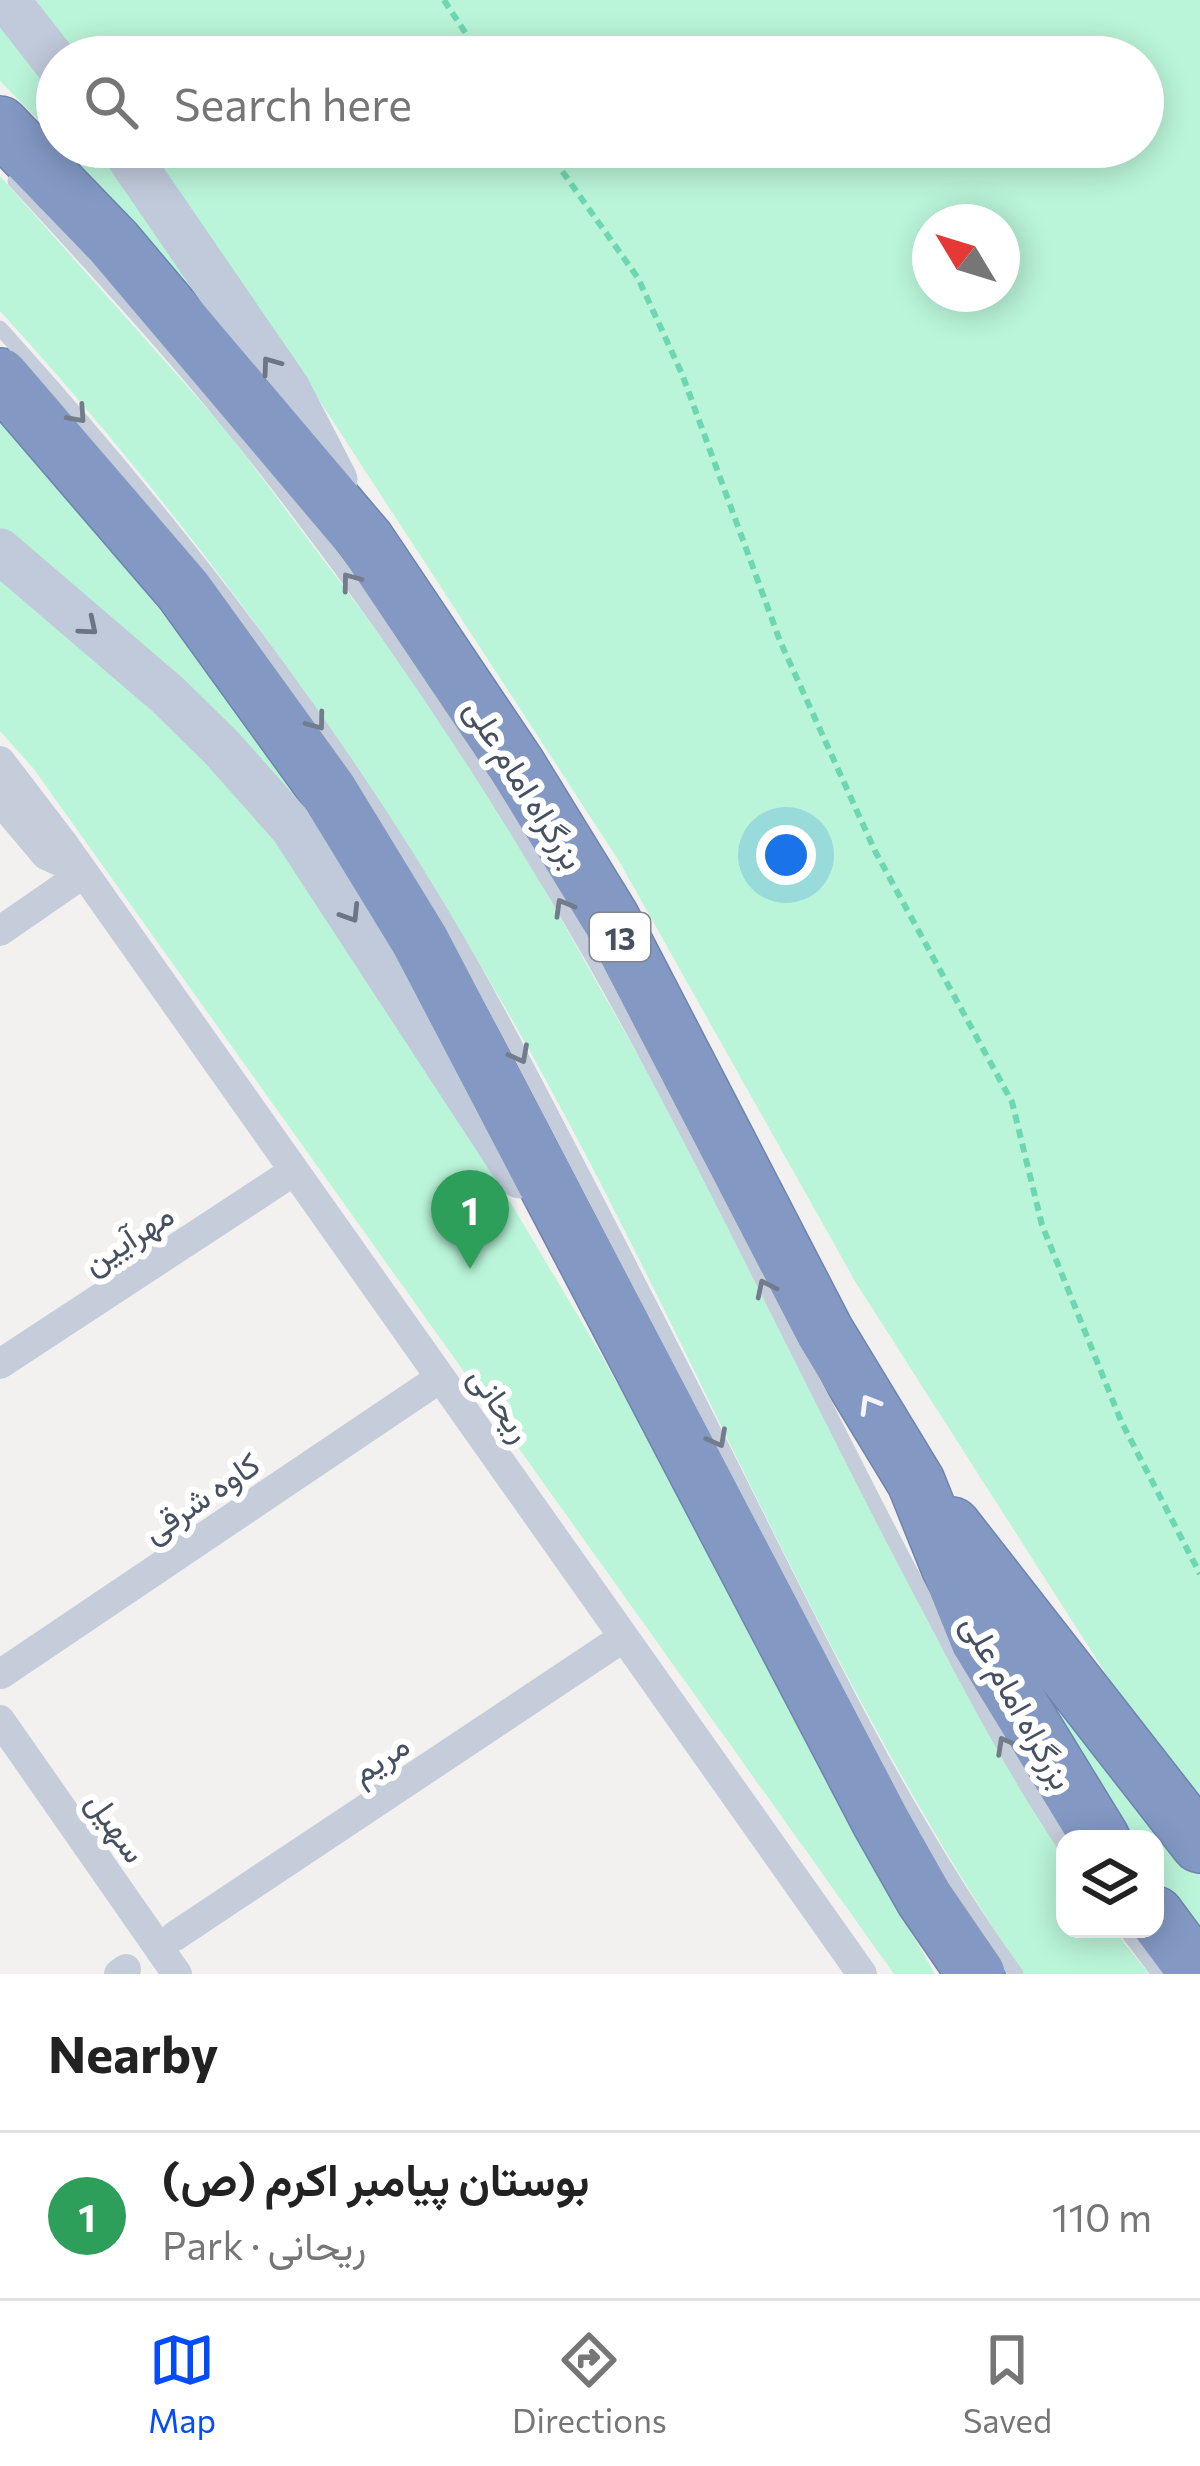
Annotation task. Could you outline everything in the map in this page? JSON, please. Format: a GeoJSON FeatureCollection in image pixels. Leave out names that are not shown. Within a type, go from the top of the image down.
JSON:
{"type":"FeatureCollection","features":[{"type":"Feature","properties":{"kind":"highway","name":"بزرگراه امام علی"},"geometry":{"type":"LineString","coordinates":[[2,147],[113,242],[366,542],[517,766],[611,919],[825,1332],[916,1482],[980,1641],[1096,1830]]}},
{"type":"Feature","properties":{"kind":"highway"},"geometry":{"type":"LineString","coordinates":[[0,377],[183,590],[329,792],[420,941],[881,1822],[924,1898],[976,1974]]}},
{"type":"Feature","properties":{"kind":"highway"},"geometry":{"type":"LineString","coordinates":[[916,1482],[1200,1844]]}},
{"type":"Feature","properties":{"kind":"highway"},"geometry":{"type":"LineString","coordinates":[[1164,1927],[1199,1974]]}},
{"type":"Feature","properties":{"kind":"main road"},"geometry":{"type":"LineString","coordinates":[[7,0],[36,37]]}},
{"type":"Feature","properties":{"kind":"main road"},"geometry":{"type":"LineString","coordinates":[[136,168],[288,389],[366,542]]}},
{"type":"Feature","properties":{"kind":"main road"},"geometry":{"type":"LineString","coordinates":[[0,551],[168,695],[292,827],[483,1124],[621,1323]]}},
{"type":"Feature","properties":{"kind":"street","name":"ریحانی"},"geometry":{"type":"LineString","coordinates":[[0,761],[859,1973]]}},
{"type":"Feature","properties":{"kind":"street","name":"ریحانی"},"geometry":{"type":"LineString","coordinates":[[0,800],[46,855],[84,874]]}},
{"type":"Feature","properties":{"kind":"street"},"geometry":{"type":"LineString","coordinates":[[0,931],[84,874]]}},
{"type":"Feature","properties":{"kind":"street","name":"مهرآیین"},"geometry":{"type":"LineString","coordinates":[[0,1364],[294,1171]]}},
{"type":"Feature","properties":{"kind":"street","name":"کاوه شرقی"},"geometry":{"type":"LineString","coordinates":[[1,1675],[440,1378]]}},
{"type":"Feature","properties":{"kind":"street","name":"مریم"},"geometry":{"type":"LineString","coordinates":[[175,1936],[623,1637]]}},
{"type":"Feature","properties":{"kind":"street","name":"سهیل"},"geometry":{"type":"LineString","coordinates":[[0,1720],[177,1974]]}},
{"type":"Feature","properties":{"kind":"lane"},"geometry":{"type":"LineString","coordinates":[[2,147],[274,479],[498,794],[596,963],[718,1192],[948,1643],[1056,1830]]}},
{"type":"Feature","properties":{"kind":"lane"},"geometry":{"type":"LineString","coordinates":[[0,328],[115,455],[185,542],[389,829],[521,1055],[867,1729],[951,1879],[1016,1974]]}},
{"type":"Feature","properties":{"kind":"lane"},"geometry":{"type":"LineString","coordinates":[[1132,1938],[1159,1974]]}},
{"type":"Feature","properties":{"kind":"path"},"geometry":{"type":"LineString","coordinates":[[444,0],[467,36]]}},
{"type":"Feature","properties":{"kind":"path"},"geometry":{"type":"LineString","coordinates":[[560,168],[638,278],[682,374],[780,640],[875,851],[1012,1102],[1042,1225],[1121,1421],[1200,1574]]}},
{"type":"Feature","properties":{"kind":"green space"},"geometry":{"type":"Polygon","coordinates":[[[36,0],[1200,0],[1200,1805],[1156,1752],[856,1283],[619,861],[297,366],[156,168],[1164,168],[1164,36],[61,36],[36,0]]]}},
{"type":"Feature","properties":{"kind":"green space"},"geometry":{"type":"Polygon","coordinates":[[[0,20],[36,64],[36,118],[0,81],[0,20]]]}},
{"type":"Feature","properties":{"kind":"green space"},"geometry":{"type":"Polygon","coordinates":[[[82,168],[115,168],[280,400],[82,168]]]}},
{"type":"Feature","properties":{"kind":"green space"},"geometry":{"type":"Polygon","coordinates":[[[0,176],[227,431],[415,682],[491,795],[670,1112],[936,1637],[1056,1844],[1056,1938],[1120,1938],[1149,1974],[1024,1974],[887,1749],[589,1162],[470,948],[349,756],[217,572],[0,311],[0,176]]]}},
{"type":"Feature","properties":{"kind":"green space"},"geometry":{"type":"Polygon","coordinates":[[[0,418],[209,674],[291,789],[346,881],[0,530],[0,418]]]}},
{"type":"Feature","properties":{"kind":"green space"},"geometry":{"type":"Polygon","coordinates":[[[0,573],[252,800],[394,1007],[729,1581],[828,1785],[935,1974],[894,1974],[33,768],[0,731],[0,573]]]}},
{"type":"Feature","properties":{"kind":"green space"},"geometry":{"type":"Polygon","coordinates":[[[956,1544],[1200,1866],[1200,1936],[1164,1884],[1164,1830],[1129,1830],[1052,1710],[956,1544]]]}},
{"type":"Feature","properties":{"kind":"place","name":"بوستان پیامبر اکرم (ص)"},"geometry":{"type":"Point","coordinates":[470,1269]}}]}
